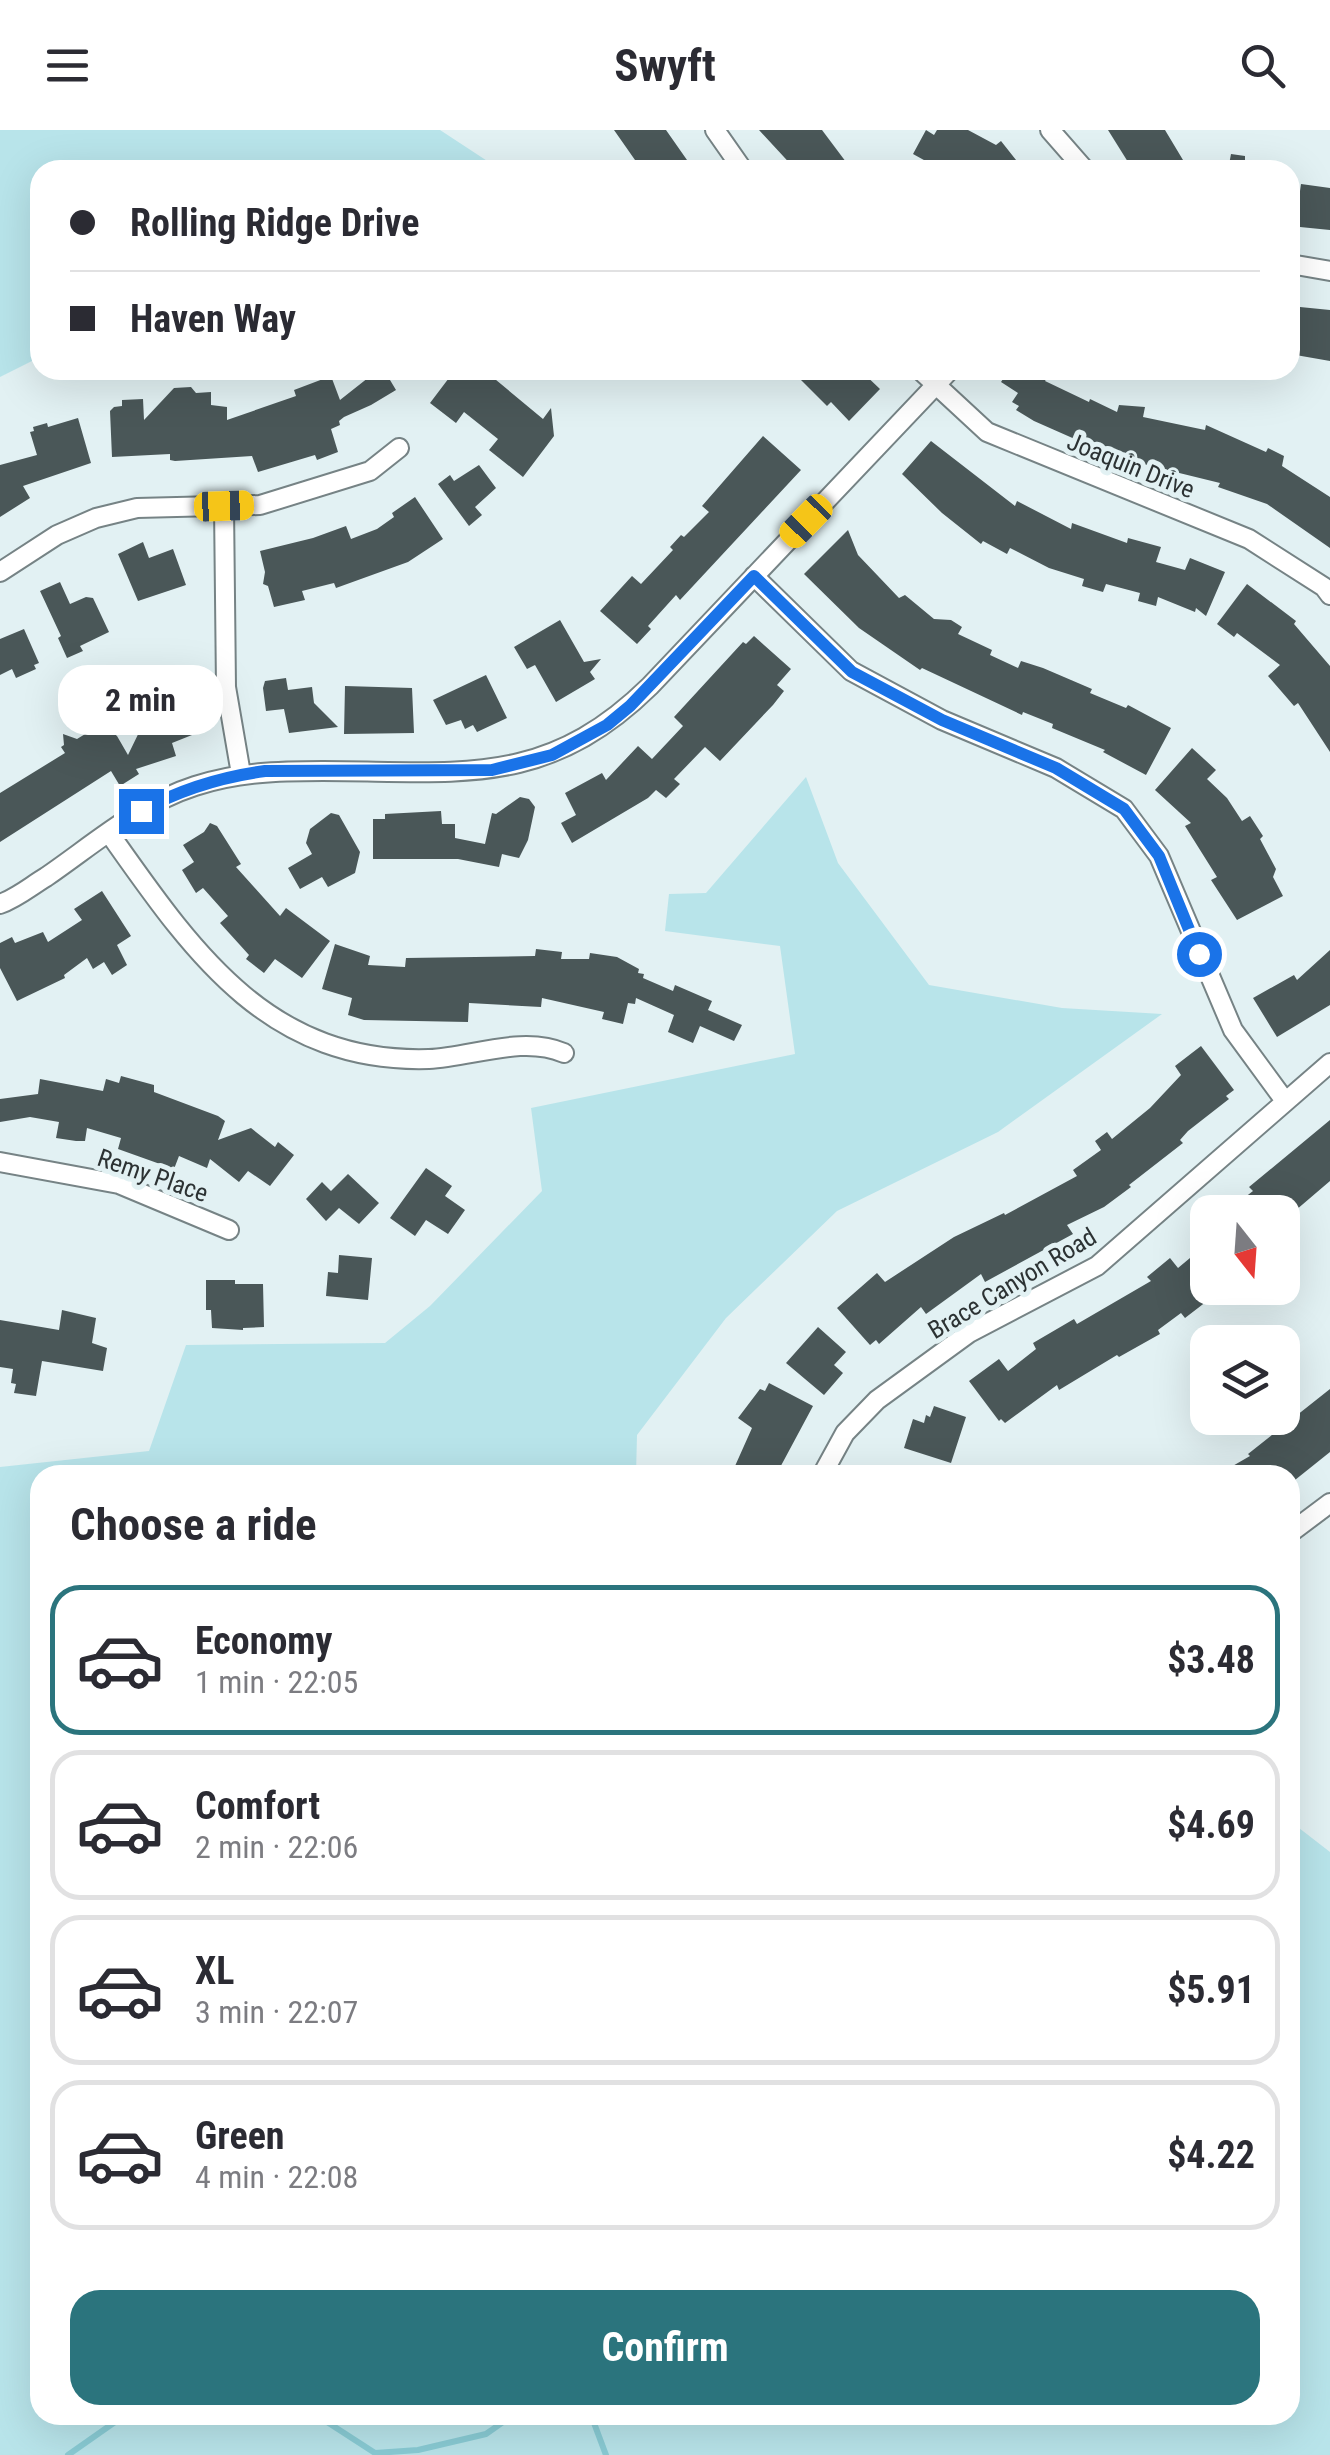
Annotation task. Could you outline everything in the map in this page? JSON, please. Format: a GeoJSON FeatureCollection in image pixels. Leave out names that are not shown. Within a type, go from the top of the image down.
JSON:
{"type":"FeatureCollection","features":[{"type":"Feature","properties":{"kind":"street"},"geometry":{"type":"LineString","coordinates":[[716,130],[737,160]]}},
{"type":"Feature","properties":{"kind":"street"},"geometry":{"type":"LineString","coordinates":[[1050,130],[1079,160]]}},
{"type":"Feature","properties":{"kind":"street"},"geometry":{"type":"LineString","coordinates":[[1300,266],[1330,270]]}},
{"type":"Feature","properties":{"kind":"street","name":"Joaquin Drive"},"geometry":{"type":"LineString","coordinates":[[931,380],[987,432],[1249,539],[1324,587],[1330,596]]}},
{"type":"Feature","properties":{"kind":"street"},"geometry":{"type":"LineString","coordinates":[[0,904],[166,797],[241,774],[492,770],[552,755],[607,725],[630,706],[941,380]]}},
{"type":"Feature","properties":{"kind":"street"},"geometry":{"type":"LineString","coordinates":[[0,572],[57,535],[106,515],[137,508],[260,505],[370,471],[399,448]]}},
{"type":"Feature","properties":{"kind":"street"},"geometry":{"type":"LineString","coordinates":[[224,506],[226,688],[241,774]]}},
{"type":"Feature","properties":{"kind":"street"},"geometry":{"type":"LineString","coordinates":[[754,576],[852,672],[942,720],[1056,768],[1124,809],[1159,856],[1233,1030],[1285,1101]]}},
{"type":"Feature","properties":{"kind":"street"},"geometry":{"type":"LineString","coordinates":[[109,832],[204,961],[248,1001],[302,1032],[356,1051],[400,1058],[448,1058],[526,1046],[564,1053]]}},
{"type":"Feature","properties":{"kind":"street","name":"Brace Canyon Road"},"geometry":{"type":"LineString","coordinates":[[827,1465],[844,1434],[877,1400],[969,1333],[1097,1266],[1330,1063]]}},
{"type":"Feature","properties":{"kind":"street","name":"Remy Place"},"geometry":{"type":"LineString","coordinates":[[0,1162],[119,1184],[229,1230]]}},
{"type":"Feature","properties":{"kind":"street"},"geometry":{"type":"LineString","coordinates":[[1300,1526],[1330,1504]]}},
{"type":"Feature","properties":{"kind":"shaded area"},"geometry":{"type":"Polygon","coordinates":[[[0,130],[440,130],[486,160],[30,160],[30,362],[0,377],[0,130]]]}},
{"type":"Feature","properties":{"kind":"shaded area"},"geometry":{"type":"Polygon","coordinates":[[[806,777],[838,863],[929,985],[1062,1008],[1162,1014],[998,1132],[837,1211],[726,1318],[637,1435],[636,1465],[30,1465],[30,2425],[1300,2425],[1300,1829],[1330,1852],[1330,2455],[0,2455],[0,1467],[149,1451],[186,1345],[385,1343],[430,1306],[542,1191],[531,1108],[795,1054],[780,946],[665,931],[669,894],[706,893],[806,777]]]}},
{"type":"Feature","properties":{"kind":"building"},"geometry":{"type":"Polygon","coordinates":[[[614,130],[666,130],[687,160],[635,160],[614,130]]]}},
{"type":"Feature","properties":{"kind":"building"},"geometry":{"type":"Polygon","coordinates":[[[759,130],[822,130],[844,160],[787,160],[759,130]]]}},
{"type":"Feature","properties":{"kind":"building"},"geometry":{"type":"Polygon","coordinates":[[[926,130],[934,135],[937,130],[968,130],[996,145],[1001,141],[1016,160],[924,160],[913,154],[926,130]]]}},
{"type":"Feature","properties":{"kind":"building"},"geometry":{"type":"Polygon","coordinates":[[[1108,130],[1165,130],[1183,160],[1127,160],[1108,130]]]}},
{"type":"Feature","properties":{"kind":"building"},"geometry":{"type":"Polygon","coordinates":[[[1231,154],[1245,156],[1245,160],[1230,160],[1231,154]]]}},
{"type":"Feature","properties":{"kind":"building"},"geometry":{"type":"Polygon","coordinates":[[[1301,184],[1330,188],[1330,230],[1300,227],[1301,184]]]}},
{"type":"Feature","properties":{"kind":"building"},"geometry":{"type":"Polygon","coordinates":[[[1300,307],[1330,310],[1330,361],[1300,356],[1300,307]]]}},
{"type":"Feature","properties":{"kind":"building"},"geometry":{"type":"Polygon","coordinates":[[[320,380],[332,380],[340,400],[365,380],[390,380],[396,390],[339,421],[340,425],[331,429],[338,452],[317,460],[315,455],[258,472],[252,456],[175,461],[170,460],[170,454],[112,457],[110,411],[122,406],[122,400],[143,399],[144,420],[174,388],[191,387],[196,393],[211,392],[211,405],[227,407],[227,420],[296,396],[294,390],[320,380]]]}},
{"type":"Feature","properties":{"kind":"building"},"geometry":{"type":"Polygon","coordinates":[[[447,380],[496,380],[543,419],[551,408],[554,436],[523,477],[489,450],[498,439],[464,412],[456,423],[430,403],[447,380]]]}},
{"type":"Feature","properties":{"kind":"building"},"geometry":{"type":"Polygon","coordinates":[[[801,380],[871,380],[880,389],[849,421],[831,402],[827,406],[801,380]]]}},
{"type":"Feature","properties":{"kind":"building"},"geometry":{"type":"Polygon","coordinates":[[[1046,380],[1117,412],[1119,405],[1145,407],[1143,417],[1205,430],[1206,425],[1284,456],[1282,466],[1330,497],[1330,548],[1267,504],[1218,487],[1220,483],[1106,455],[1107,451],[1079,437],[1077,440],[1034,421],[1016,410],[1019,406],[1012,402],[1018,393],[1001,382],[1046,380]]]}},
{"type":"Feature","properties":{"kind":"building"},"geometry":{"type":"Polygon","coordinates":[[[78,418],[91,463],[23,486],[30,498],[0,517],[0,465],[37,455],[30,432],[33,427],[78,418]]]}},
{"type":"Feature","properties":{"kind":"building"},"geometry":{"type":"Polygon","coordinates":[[[763,436],[801,470],[680,600],[676,595],[637,644],[600,611],[632,576],[641,584],[673,550],[670,547],[681,535],[684,537],[709,512],[702,506],[763,436]]]}},
{"type":"Feature","properties":{"kind":"building"},"geometry":{"type":"Polygon","coordinates":[[[931,441],[1015,506],[1017,501],[1071,529],[1072,523],[1127,543],[1128,538],[1161,547],[1156,562],[1185,570],[1190,558],[1225,572],[1206,616],[1196,608],[1195,612],[1158,597],[1156,606],[1138,601],[1140,593],[1106,584],[1103,592],[1082,586],[1084,579],[1049,568],[1010,548],[1007,554],[983,541],[981,544],[902,474],[931,441]]]}},
{"type":"Feature","properties":{"kind":"building"},"geometry":{"type":"Polygon","coordinates":[[[479,465],[496,488],[475,507],[482,515],[469,526],[438,484],[450,475],[454,481],[479,465]]]}},
{"type":"Feature","properties":{"kind":"building"},"geometry":{"type":"Polygon","coordinates":[[[415,497],[443,539],[408,562],[336,588],[334,583],[302,591],[305,600],[274,607],[268,586],[263,584],[265,572],[260,551],[346,526],[351,539],[377,529],[415,497]]]}},
{"type":"Feature","properties":{"kind":"building"},"geometry":{"type":"Polygon","coordinates":[[[848,530],[858,555],[899,598],[905,595],[934,619],[951,620],[962,627],[958,634],[992,650],[990,655],[1018,668],[1021,661],[1043,668],[1171,728],[1146,775],[1105,750],[1052,728],[1053,724],[1023,712],[1022,715],[920,670],[859,628],[804,574],[848,530]]]}},
{"type":"Feature","properties":{"kind":"building"},"geometry":{"type":"Polygon","coordinates":[[[143,542],[149,558],[173,549],[186,585],[138,601],[118,554],[143,542]]]}},
{"type":"Feature","properties":{"kind":"building"},"geometry":{"type":"Polygon","coordinates":[[[60,582],[70,604],[93,598],[109,632],[80,646],[83,651],[67,658],[40,591],[60,582]]]}},
{"type":"Feature","properties":{"kind":"building"},"geometry":{"type":"Polygon","coordinates":[[[1247,584],[1296,621],[1294,624],[1330,666],[1330,752],[1298,703],[1294,706],[1268,676],[1280,665],[1237,633],[1234,637],[1217,624],[1247,584]]]}},
{"type":"Feature","properties":{"kind":"building"},"geometry":{"type":"Polygon","coordinates":[[[560,620],[584,662],[601,659],[590,672],[595,679],[556,702],[535,665],[527,669],[514,647],[560,620]]]}},
{"type":"Feature","properties":{"kind":"building"},"geometry":{"type":"Polygon","coordinates":[[[24,629],[39,663],[34,665],[36,669],[16,678],[12,669],[0,675],[0,639],[24,629]]]}},
{"type":"Feature","properties":{"kind":"building"},"geometry":{"type":"Polygon","coordinates":[[[754,636],[791,669],[777,685],[784,691],[773,705],[720,761],[705,747],[674,779],[680,784],[666,798],[656,790],[572,843],[561,823],[576,815],[565,793],[602,773],[606,780],[638,746],[652,759],[683,726],[674,717],[743,642],[746,644],[754,636]]]}},
{"type":"Feature","properties":{"kind":"building"},"geometry":{"type":"Polygon","coordinates":[[[486,675],[507,718],[477,732],[473,725],[465,729],[461,720],[446,725],[433,700],[486,675]]]}},
{"type":"Feature","properties":{"kind":"building"},"geometry":{"type":"Polygon","coordinates":[[[286,678],[288,690],[312,687],[314,703],[338,727],[289,733],[284,709],[266,711],[263,688],[265,681],[286,678]]]}},
{"type":"Feature","properties":{"kind":"building"},"geometry":{"type":"Polygon","coordinates":[[[345,686],[412,688],[414,733],[344,734],[345,686]]]}},
{"type":"Feature","properties":{"kind":"building"},"geometry":{"type":"Polygon","coordinates":[[[186,696],[197,733],[172,743],[176,756],[136,769],[139,774],[120,786],[111,771],[0,842],[0,793],[65,753],[61,747],[63,734],[77,739],[95,728],[99,735],[109,729],[128,755],[145,720],[142,714],[186,696]]]}},
{"type":"Feature","properties":{"kind":"building"},"geometry":{"type":"Polygon","coordinates":[[[1192,748],[1216,770],[1207,779],[1227,798],[1242,821],[1250,816],[1276,869],[1273,877],[1283,896],[1237,920],[1211,880],[1217,877],[1185,826],[1191,823],[1155,790],[1192,748]]]}},
{"type":"Feature","properties":{"kind":"building"},"geometry":{"type":"Polygon","coordinates":[[[520,797],[529,799],[535,807],[528,840],[519,858],[502,854],[499,867],[458,859],[373,859],[373,819],[385,819],[385,814],[441,811],[442,824],[455,824],[455,838],[485,844],[492,813],[520,797]]]}},
{"type":"Feature","properties":{"kind":"building"},"geometry":{"type":"Polygon","coordinates":[[[331,813],[339,815],[360,852],[355,873],[328,887],[322,877],[300,889],[288,868],[312,854],[306,843],[310,829],[331,813]]]}},
{"type":"Feature","properties":{"kind":"building"},"geometry":{"type":"Polygon","coordinates":[[[210,823],[217,826],[241,864],[236,867],[280,916],[286,908],[330,941],[302,978],[275,959],[264,973],[246,959],[249,955],[220,923],[228,916],[203,888],[196,893],[182,870],[194,862],[183,845],[204,832],[210,823]]]}},
{"type":"Feature","properties":{"kind":"building"},"geometry":{"type":"Polygon","coordinates":[[[102,891],[131,936],[117,945],[127,965],[112,975],[104,962],[93,969],[87,958],[65,978],[17,1001],[0,968],[0,943],[12,937],[15,943],[43,932],[48,942],[82,920],[74,909],[102,891]]]}},
{"type":"Feature","properties":{"kind":"building"},"geometry":{"type":"Polygon","coordinates":[[[335,944],[370,956],[368,965],[405,967],[406,958],[535,956],[536,949],[562,952],[561,959],[589,959],[590,953],[617,957],[639,969],[643,978],[673,991],[675,985],[712,1001],[708,1010],[742,1025],[734,1041],[700,1026],[693,1043],[668,1032],[674,1015],[636,998],[635,1004],[628,1003],[623,1024],[602,1019],[604,1012],[542,998],[541,1007],[469,1003],[468,1022],[364,1020],[348,1015],[352,998],[322,989],[335,944]]]}},
{"type":"Feature","properties":{"kind":"building"},"geometry":{"type":"Polygon","coordinates":[[[1330,950],[1330,1005],[1277,1037],[1253,998],[1294,975],[1297,980],[1330,950]]]}},
{"type":"Feature","properties":{"kind":"building"},"geometry":{"type":"Polygon","coordinates":[[[1201,1046],[1234,1090],[1226,1096],[1229,1099],[1188,1131],[1180,1140],[1183,1143],[1131,1187],[1104,1207],[1067,1225],[1073,1234],[985,1282],[981,1274],[926,1314],[921,1307],[879,1344],[876,1340],[870,1345],[837,1308],[877,1273],[885,1282],[954,1237],[1077,1176],[1073,1170],[1101,1150],[1095,1141],[1107,1132],[1112,1139],[1150,1108],[1181,1075],[1175,1066],[1201,1046]]]}},
{"type":"Feature","properties":{"kind":"building"},"geometry":{"type":"Polygon","coordinates":[[[121,1076],[154,1085],[154,1092],[218,1116],[225,1121],[218,1140],[251,1128],[275,1147],[278,1142],[294,1155],[270,1186],[248,1171],[239,1182],[210,1159],[207,1168],[179,1156],[174,1169],[118,1149],[121,1138],[87,1128],[85,1141],[76,1141],[56,1138],[59,1122],[30,1117],[0,1122],[0,1099],[38,1094],[40,1079],[103,1091],[106,1079],[119,1083],[121,1076]]]}},
{"type":"Feature","properties":{"kind":"building"},"geometry":{"type":"Polygon","coordinates":[[[1330,1120],[1330,1181],[1300,1207],[1300,1195],[1248,1195],[1253,1191],[1249,1187],[1330,1120]]]}},
{"type":"Feature","properties":{"kind":"building"},"geometry":{"type":"Polygon","coordinates":[[[426,1168],[452,1186],[445,1196],[465,1210],[448,1234],[426,1220],[415,1236],[390,1218],[426,1168]]]}},
{"type":"Feature","properties":{"kind":"building"},"geometry":{"type":"Polygon","coordinates":[[[348,1174],[379,1203],[359,1224],[339,1208],[326,1221],[306,1199],[322,1182],[331,1191],[348,1174]]]}},
{"type":"Feature","properties":{"kind":"building"},"geometry":{"type":"Polygon","coordinates":[[[339,1255],[372,1258],[368,1300],[326,1296],[328,1272],[338,1273],[339,1255]]]}},
{"type":"Feature","properties":{"kind":"building"},"geometry":{"type":"Polygon","coordinates":[[[1170,1258],[1178,1268],[1190,1258],[1190,1305],[1202,1305],[1185,1318],[1181,1313],[1158,1330],[1160,1334],[1119,1357],[1059,1390],[1057,1385],[1005,1423],[999,1421],[969,1381],[999,1359],[1008,1371],[1036,1349],[1033,1343],[1074,1319],[1077,1324],[1151,1281],[1147,1277],[1170,1258]]]}},
{"type":"Feature","properties":{"kind":"building"},"geometry":{"type":"Polygon","coordinates":[[[206,1280],[263,1284],[264,1327],[212,1328],[211,1310],[206,1310],[206,1280]]]}},
{"type":"Feature","properties":{"kind":"building"},"geometry":{"type":"Polygon","coordinates":[[[62,1310],[96,1318],[92,1343],[107,1348],[103,1371],[42,1361],[36,1396],[14,1393],[13,1369],[0,1367],[0,1320],[59,1330],[62,1310]]]}},
{"type":"Feature","properties":{"kind":"building"},"geometry":{"type":"Polygon","coordinates":[[[818,1327],[846,1352],[834,1365],[843,1373],[824,1395],[786,1363],[818,1327]]]}},
{"type":"Feature","properties":{"kind":"building"},"geometry":{"type":"Polygon","coordinates":[[[769,1383],[813,1406],[781,1465],[735,1465],[752,1428],[738,1418],[760,1389],[765,1391],[769,1383]]]}},
{"type":"Feature","properties":{"kind":"building"},"geometry":{"type":"Polygon","coordinates":[[[1330,1389],[1330,1452],[1300,1476],[1300,1465],[1234,1465],[1272,1435],[1300,1435],[1300,1413],[1330,1389]]]}},
{"type":"Feature","properties":{"kind":"building"},"geometry":{"type":"Polygon","coordinates":[[[934,1406],[966,1417],[951,1463],[904,1448],[913,1419],[924,1423],[934,1406]]]}},
{"type":"Feature","properties":{"kind":"waterway"},"geometry":{"type":"LineString","coordinates":[[68,2455],[111,2425]]}},
{"type":"Feature","properties":{"kind":"waterway"},"geometry":{"type":"LineString","coordinates":[[332,2425],[375,2453],[418,2450],[486,2434],[499,2425]]}},
{"type":"Feature","properties":{"kind":"waterway"},"geometry":{"type":"LineString","coordinates":[[595,2425],[606,2455]]}},
{"type":"Feature","properties":{"kind":"route"},"geometry":{"type":"LineString","coordinates":[[141,811],[192,787],[241,774],[492,770],[552,755],[607,725],[630,706],[754,576],[852,672],[942,720],[1056,768],[1124,809],[1159,856],[1199,954]]}}]}
